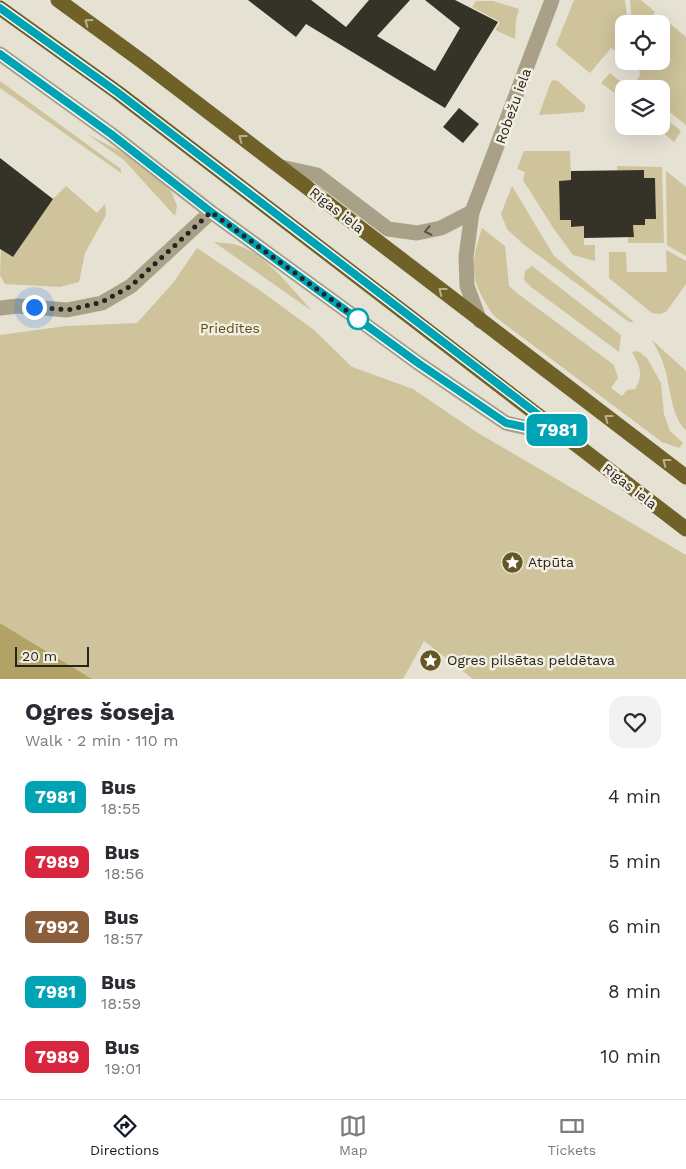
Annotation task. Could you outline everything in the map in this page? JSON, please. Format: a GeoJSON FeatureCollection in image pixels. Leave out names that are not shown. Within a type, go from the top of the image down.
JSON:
{"type":"FeatureCollection","features":[{"type":"Feature","properties":{"kind":"highway","name":"Rīgas iela"},"geometry":{"type":"LineString","coordinates":[[58,0],[143,62],[686,477]]}},
{"type":"Feature","properties":{"kind":"highway","name":"Rīgas iela"},"geometry":{"type":"LineString","coordinates":[[0,8],[117,92],[686,529]]}},
{"type":"Feature","properties":{"kind":"street","name":"Robežu iela"},"geometry":{"type":"LineString","coordinates":[[480,320],[467,286],[466,257],[472,212],[552,0]]}},
{"type":"Feature","properties":{"kind":"street"},"geometry":{"type":"LineString","coordinates":[[0,54],[111,134],[211,212],[418,363],[506,423],[566,436]]}},
{"type":"Feature","properties":{"kind":"street"},"geometry":{"type":"LineString","coordinates":[[281,167],[317,176],[388,229],[417,234],[441,228],[472,212]]}},
{"type":"Feature","properties":{"kind":"street"},"geometry":{"type":"LineString","coordinates":[[0,308],[18,306],[68,310],[102,302],[131,286],[211,212]]}},
{"type":"Feature","properties":{"kind":"green space"},"geometry":{"type":"Polygon","coordinates":[[[574,0],[625,0],[627,15],[615,15],[615,51],[611,48],[590,73],[556,45],[574,0]]]}},
{"type":"Feature","properties":{"kind":"green space"},"geometry":{"type":"Polygon","coordinates":[[[630,0],[641,0],[655,12],[653,15],[631,15],[630,0]]]}},
{"type":"Feature","properties":{"kind":"green space"},"geometry":{"type":"Polygon","coordinates":[[[476,1],[493,1],[519,9],[516,20],[515,39],[495,30],[500,22],[472,7],[476,1]]]}},
{"type":"Feature","properties":{"kind":"green space"},"geometry":{"type":"Polygon","coordinates":[[[670,24],[686,37],[686,125],[670,112],[670,80],[637,80],[640,75],[639,70],[670,70],[670,24]]]}},
{"type":"Feature","properties":{"kind":"green space"},"geometry":{"type":"Polygon","coordinates":[[[610,73],[618,80],[615,80],[615,93],[601,83],[610,73]]]}},
{"type":"Feature","properties":{"kind":"green space"},"geometry":{"type":"Polygon","coordinates":[[[553,80],[558,81],[585,105],[583,112],[539,115],[553,80]]]}},
{"type":"Feature","properties":{"kind":"green space"},"geometry":{"type":"Polygon","coordinates":[[[0,81],[121,169],[121,173],[0,88],[0,81]]]}},
{"type":"Feature","properties":{"kind":"green space"},"geometry":{"type":"Polygon","coordinates":[[[670,122],[681,131],[674,142],[666,135],[670,135],[670,122]]]}},
{"type":"Feature","properties":{"kind":"green space"},"geometry":{"type":"Polygon","coordinates":[[[87,134],[127,155],[162,182],[171,191],[177,206],[175,216],[124,160],[87,134]]]}},
{"type":"Feature","properties":{"kind":"green space"},"geometry":{"type":"Polygon","coordinates":[[[524,151],[570,151],[571,180],[559,181],[560,220],[571,220],[572,227],[584,226],[584,245],[595,245],[595,261],[573,255],[554,229],[523,180],[525,172],[517,169],[524,151]]]}},
{"type":"Feature","properties":{"kind":"green space"},"geometry":{"type":"Polygon","coordinates":[[[617,166],[662,167],[664,243],[628,243],[628,237],[634,236],[633,225],[645,225],[645,219],[656,219],[655,179],[644,178],[643,170],[617,170],[617,166]]]}},
{"type":"Feature","properties":{"kind":"green space"},"geometry":{"type":"Polygon","coordinates":[[[666,171],[686,187],[686,256],[667,245],[666,171]]]}},
{"type":"Feature","properties":{"kind":"green space"},"geometry":{"type":"Polygon","coordinates":[[[66,186],[97,213],[105,204],[106,215],[85,253],[79,282],[60,287],[5,284],[0,275],[1,250],[13,257],[53,199],[66,186]]]}},
{"type":"Feature","properties":{"kind":"green space"},"geometry":{"type":"Polygon","coordinates":[[[512,186],[554,256],[634,322],[629,322],[523,244],[507,229],[501,214],[512,186]]]}},
{"type":"Feature","properties":{"kind":"green space"},"geometry":{"type":"Polygon","coordinates":[[[482,228],[505,246],[509,286],[614,365],[618,378],[611,388],[622,396],[627,390],[635,389],[638,384],[640,370],[632,352],[638,351],[647,358],[661,383],[664,414],[670,431],[683,443],[679,448],[662,442],[494,316],[480,293],[474,274],[475,254],[482,228]]]}},
{"type":"Feature","properties":{"kind":"green space"},"geometry":{"type":"Polygon","coordinates":[[[214,242],[233,244],[255,254],[286,282],[312,311],[214,242]]]}},
{"type":"Feature","properties":{"kind":"green space","name":"Priedītes"},"geometry":{"type":"Polygon","coordinates":[[[197,248],[314,330],[352,367],[413,389],[478,433],[686,555],[686,679],[473,679],[424,641],[403,679],[92,679],[0,623],[0,335],[66,326],[137,323],[173,283],[197,248]]]}},
{"type":"Feature","properties":{"kind":"green space"},"geometry":{"type":"Polygon","coordinates":[[[666,250],[686,261],[686,284],[666,312],[660,314],[652,313],[609,278],[609,252],[626,252],[627,272],[667,272],[666,250]]]}},
{"type":"Feature","properties":{"kind":"green space"},"geometry":{"type":"Polygon","coordinates":[[[532,266],[621,335],[619,352],[531,287],[524,280],[525,271],[532,266]]]}},
{"type":"Feature","properties":{"kind":"green space"},"geometry":{"type":"Polygon","coordinates":[[[652,340],[686,371],[686,430],[677,417],[663,363],[652,340]]]}},
{"type":"Feature","properties":{"kind":"shaded area"},"geometry":{"type":"Polygon","coordinates":[[[0,623],[92,679],[0,679],[0,623]]]}},
{"type":"Feature","properties":{"kind":"building"},"geometry":{"type":"Polygon","coordinates":[[[248,0],[311,0],[346,27],[369,0],[410,0],[377,36],[435,71],[460,28],[425,0],[455,0],[498,22],[445,108],[306,24],[296,37],[248,0]]]}},
{"type":"Feature","properties":{"kind":"building"},"geometry":{"type":"Polygon","coordinates":[[[459,108],[479,124],[463,143],[443,127],[459,108]]]}},
{"type":"Feature","properties":{"kind":"building"},"geometry":{"type":"Polygon","coordinates":[[[0,158],[53,199],[13,257],[0,249],[0,158]]]}},
{"type":"Feature","properties":{"kind":"building"},"geometry":{"type":"Polygon","coordinates":[[[644,170],[644,178],[655,178],[656,219],[645,219],[645,225],[633,225],[634,237],[584,238],[584,226],[571,227],[571,220],[560,220],[559,181],[571,180],[571,171],[644,170]]]}},
{"type":"Feature","properties":{"kind":"bus line","name":"7981"},"geometry":{"type":"LineString","coordinates":[[0,8],[117,92],[566,436],[506,423],[418,363],[211,212],[111,134],[0,54]]}},
{"type":"Feature","properties":{"kind":"place","name":"Atpūta"},"geometry":{"type":"Point","coordinates":[512,562]}},
{"type":"Feature","properties":{"kind":"place","name":"Ogres pilsētas peldētava"},"geometry":{"type":"Point","coordinates":[431,660]}},
{"type":"Feature","properties":{"kind":"route"},"geometry":{"type":"LineString","coordinates":[[34,307],[68,310],[102,302],[131,286],[211,212],[358,319]]}}]}
